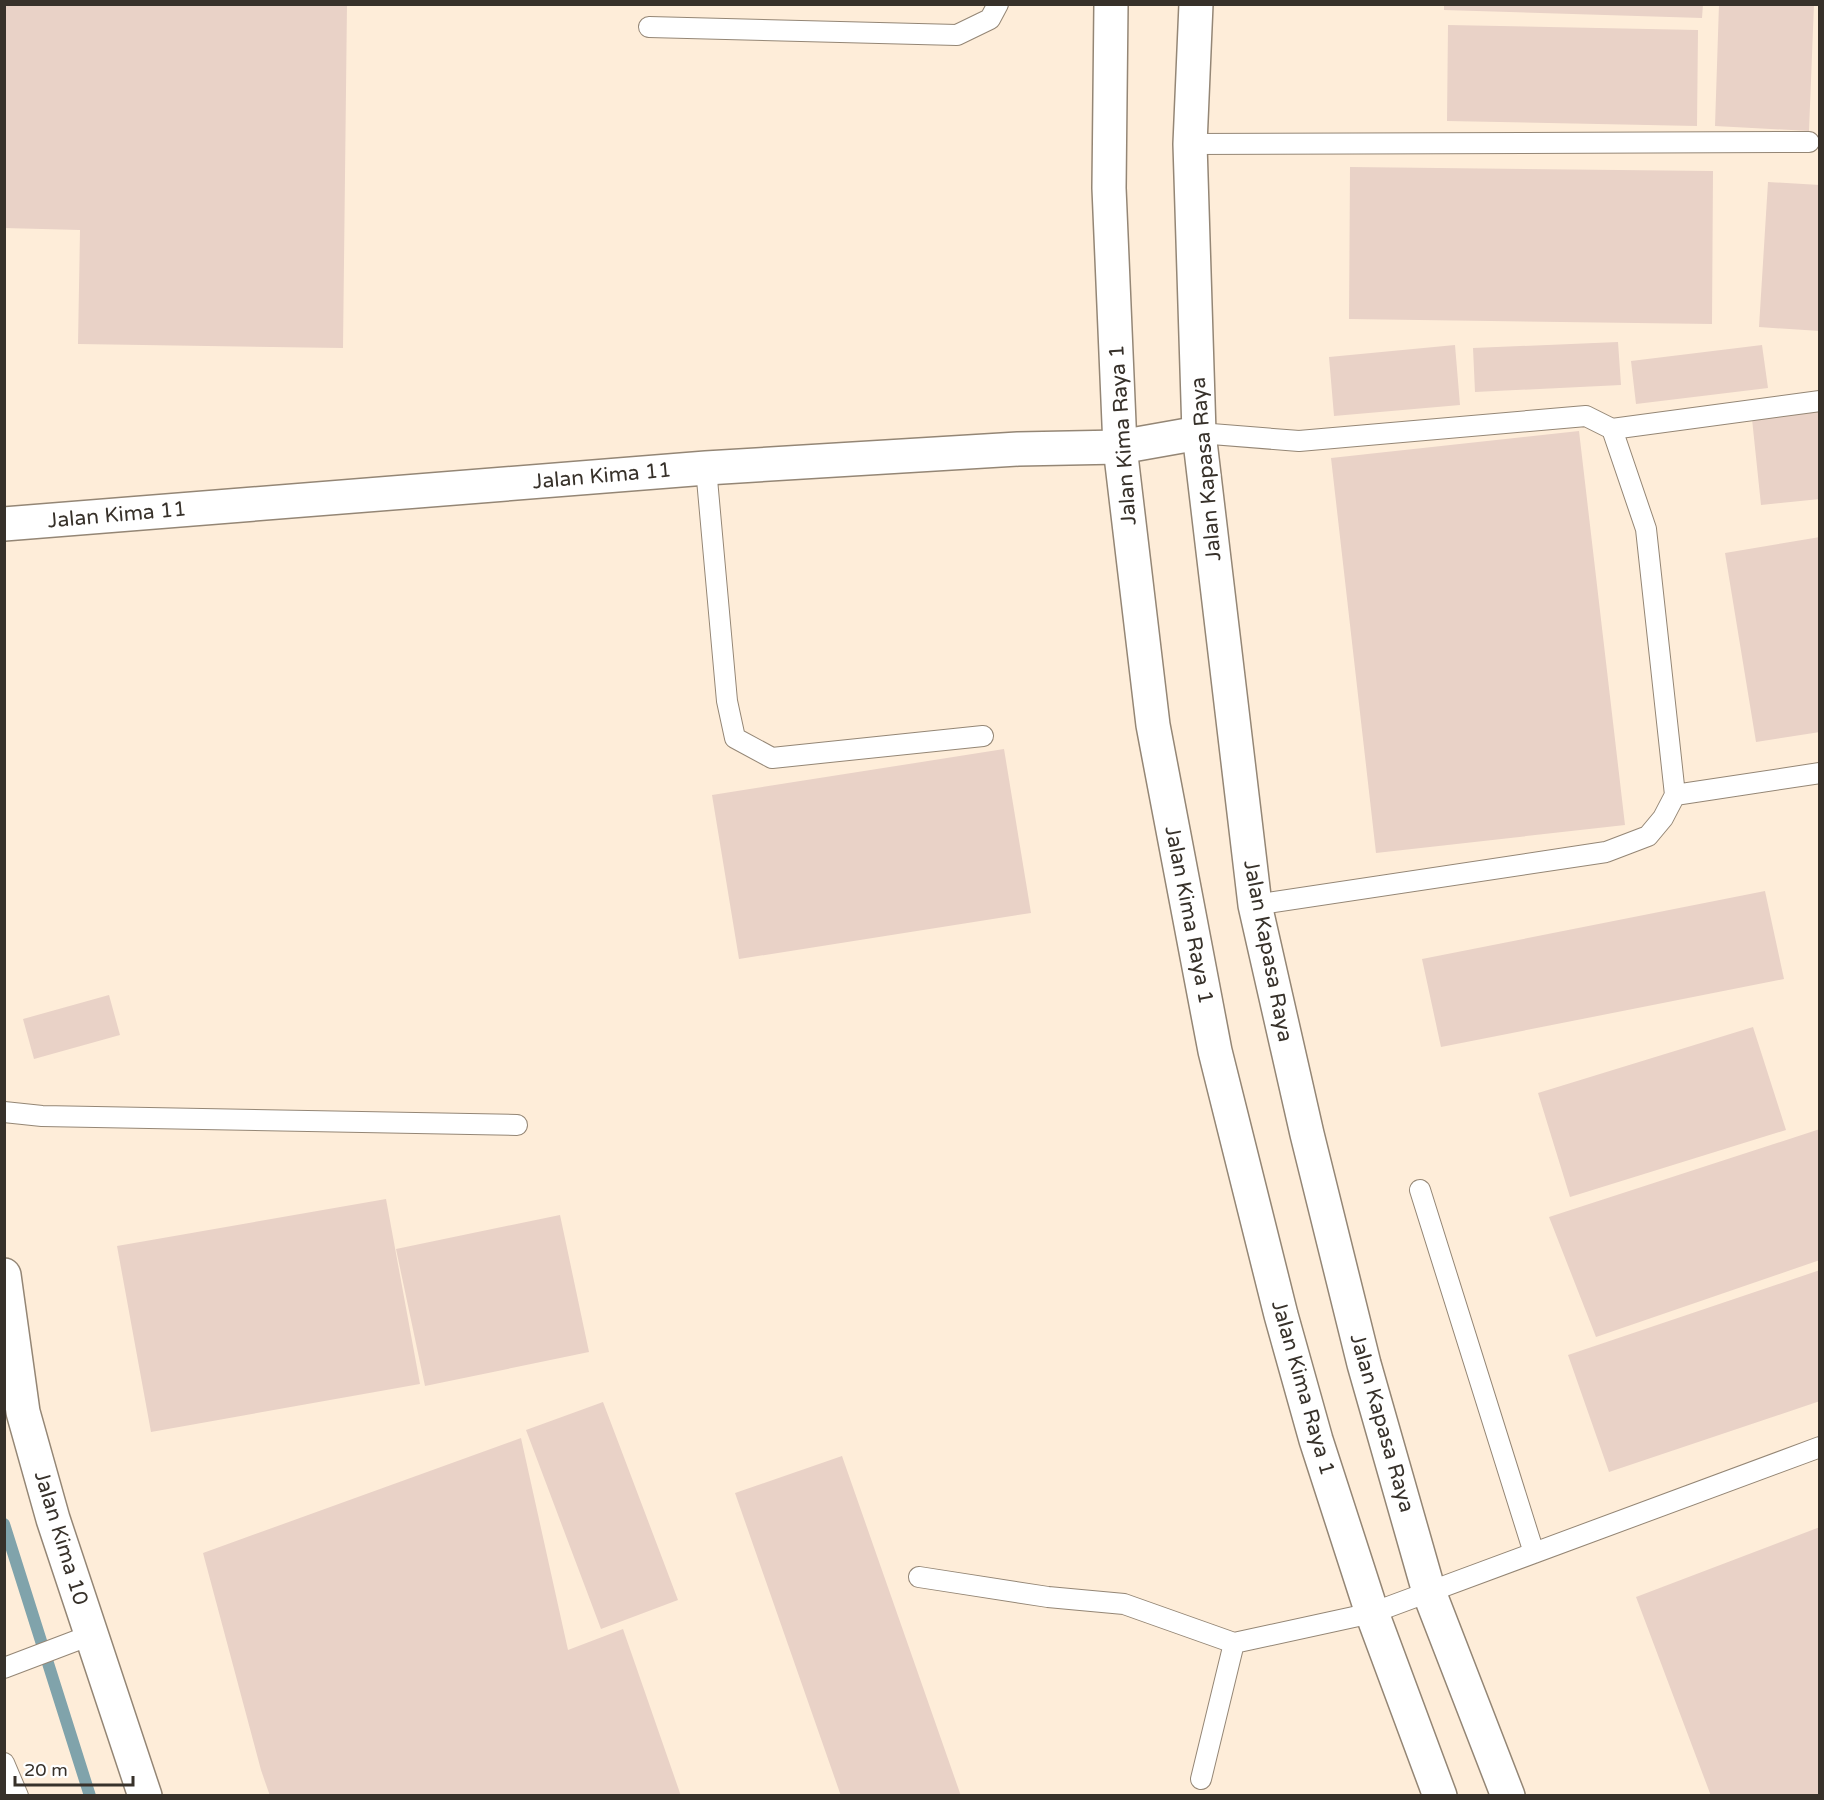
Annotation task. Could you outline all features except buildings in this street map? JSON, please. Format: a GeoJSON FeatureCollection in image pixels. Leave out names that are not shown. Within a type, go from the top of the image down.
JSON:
{"type":"FeatureCollection","features":[{"type":"Feature","properties":{"kind":"main road","name":"Jalan Kima Raya 1"},"geometry":{"type":"LineString","coordinates":[[1111,4],[1109,188],[1120,447],[1153,725],[1215,1051],[1281,1315],[1316,1440],[1371,1613],[1440,1796]]}},
{"type":"Feature","properties":{"kind":"main road","name":"Jalan Kapasa Raya"},"geometry":{"type":"LineString","coordinates":[[1196,4],[1190,144],[1199,433],[1255,905],[1307,1134],[1358,1341],[1429,1592],[1508,1796]]}},
{"type":"Feature","properties":{"kind":"main road","name":"Jalan Kima 11"},"geometry":{"type":"LineString","coordinates":[[4,524],[706,468],[1018,449],[1120,447],[1199,433]]}},
{"type":"Feature","properties":{"kind":"main road","name":"Jalan Kima 10"},"geometry":{"type":"LineString","coordinates":[[4,1275],[14,1414],[53,1519],[145,1796]]}},
{"type":"Feature","properties":{"kind":"lane"},"geometry":{"type":"LineString","coordinates":[[649,27],[957,35],[990,19],[998,4]]}},
{"type":"Feature","properties":{"kind":"lane"},"geometry":{"type":"LineString","coordinates":[[1190,144],[1809,142]]}},
{"type":"Feature","properties":{"kind":"lane"},"geometry":{"type":"LineString","coordinates":[[1199,433],[1299,441],[1586,416],[1612,429],[1820,401]]}},
{"type":"Feature","properties":{"kind":"lane"},"geometry":{"type":"LineString","coordinates":[[1255,905],[1606,852],[1648,837],[1664,818],[1675,795],[1646,529],[1612,429]]}},
{"type":"Feature","properties":{"kind":"lane"},"geometry":{"type":"LineString","coordinates":[[706,468],[727,701],[735,738],[772,758],[983,736]]}},
{"type":"Feature","properties":{"kind":"lane"},"geometry":{"type":"LineString","coordinates":[[1675,795],[1820,773]]}},
{"type":"Feature","properties":{"kind":"lane"},"geometry":{"type":"LineString","coordinates":[[4,1112],[54,1116],[517,1125]]}},
{"type":"Feature","properties":{"kind":"lane"},"geometry":{"type":"LineString","coordinates":[[1420,1190],[1534,1553]]}},
{"type":"Feature","properties":{"kind":"lane"},"geometry":{"type":"LineString","coordinates":[[919,1577],[1048,1597],[1124,1604],[1234,1643],[1371,1613],[1820,1447]]}},
{"type":"Feature","properties":{"kind":"lane"},"geometry":{"type":"LineString","coordinates":[[9,1667],[92,1635]]}},
{"type":"Feature","properties":{"kind":"lane"},"geometry":{"type":"LineString","coordinates":[[1201,1779],[1234,1643]]}},
{"type":"Feature","properties":{"kind":"lane"},"geometry":{"type":"LineString","coordinates":[[4,1763],[18,1796]]}},
{"type":"Feature","properties":{"kind":"shaded area"},"geometry":{"type":"Polygon","coordinates":[[[5,5],[1819,5],[1819,1795],[5,1796],[5,5]]]}},
{"type":"Feature","properties":{"kind":"waterway"},"geometry":{"type":"LineString","coordinates":[[4,1524],[90,1796]]}}]}
